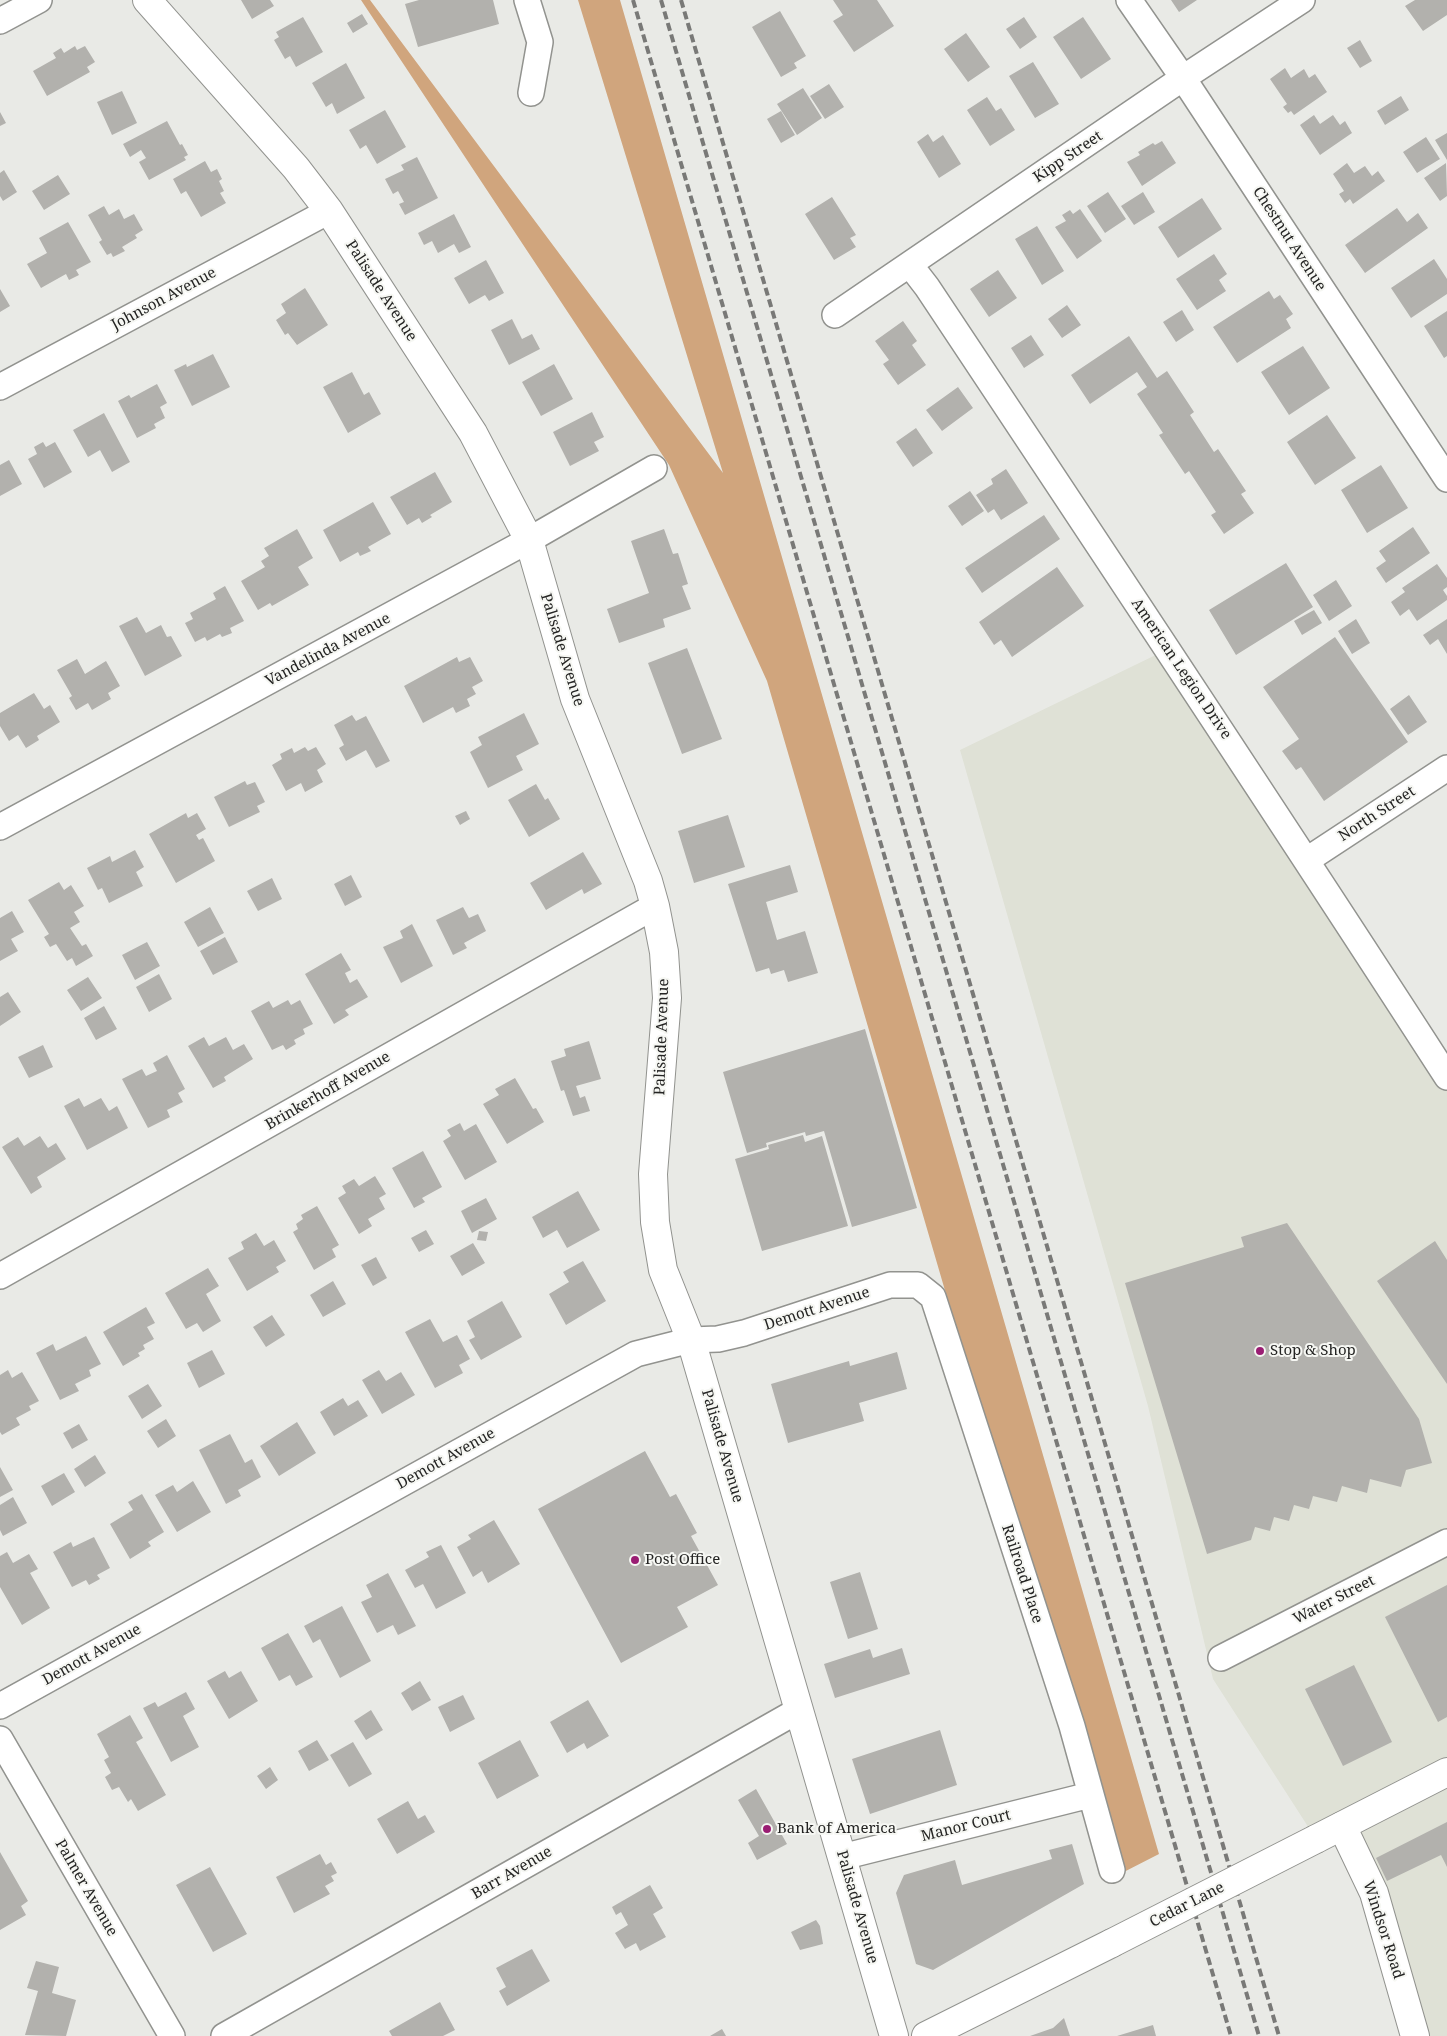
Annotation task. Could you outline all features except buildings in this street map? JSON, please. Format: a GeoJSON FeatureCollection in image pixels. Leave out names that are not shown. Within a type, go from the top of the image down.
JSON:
{"type":"FeatureCollection","features":[{"type":"Feature","properties":{"kind":"street"},"geometry":{"type":"LineString","coordinates":[[0,21],[39,0]]}},
{"type":"Feature","properties":{"kind":"street","name":"Palisade Avenue"},"geometry":{"type":"LineString","coordinates":[[147,0],[296,168],[328,211],[473,433],[529,540],[575,699],[648,881],[664,952],[667,998],[653,1174],[655,1222],[663,1270],[691,1340],[894,2036]]}},
{"type":"Feature","properties":{"kind":"street"},"geometry":{"type":"LineString","coordinates":[[527,0],[540,42],[531,93]]}},
{"type":"Feature","properties":{"kind":"street","name":"Chestnut Avenue"},"geometry":{"type":"LineString","coordinates":[[1129,0],[1183,78],[1447,479]]}},
{"type":"Feature","properties":{"kind":"street","name":"Kipp Street"},"geometry":{"type":"LineString","coordinates":[[835,315],[1183,78],[1302,0]]}},
{"type":"Feature","properties":{"kind":"street","name":"Johnson Avenue"},"geometry":{"type":"LineString","coordinates":[[0,387],[328,211]]}},
{"type":"Feature","properties":{"kind":"street","name":"American Legion Drive"},"geometry":{"type":"LineString","coordinates":[[910,265],[927,287],[1307,860],[1447,1077]]}},
{"type":"Feature","properties":{"kind":"street","name":"Vandelinda Avenue"},"geometry":{"type":"LineString","coordinates":[[0,828],[529,540],[654,468]]}},
{"type":"Feature","properties":{"kind":"street","name":"North Street"},"geometry":{"type":"LineString","coordinates":[[1307,860],[1447,768]]}},
{"type":"Feature","properties":{"kind":"street","name":"Brinkerhoff Avenue"},"geometry":{"type":"LineString","coordinates":[[0,1276],[655,906]]}},
{"type":"Feature","properties":{"kind":"street","name":"Demott Avenue"},"geometry":{"type":"LineString","coordinates":[[0,1706],[636,1354],[691,1340],[718,1339],[744,1333],[890,1285],[918,1285]]}},
{"type":"Feature","properties":{"kind":"street","name":"Railroad Place"},"geometry":{"type":"LineString","coordinates":[[918,1285],[933,1298],[1072,1726],[1112,1870]]}},
{"type":"Feature","properties":{"kind":"street","name":"Water Street"},"geometry":{"type":"LineString","coordinates":[[1221,1658],[1447,1542]]}},
{"type":"Feature","properties":{"kind":"street","name":"Barr Avenue"},"geometry":{"type":"LineString","coordinates":[[224,2036],[799,1710]]}},
{"type":"Feature","properties":{"kind":"street","name":"Palmer Avenue"},"geometry":{"type":"LineString","coordinates":[[0,1739],[172,2036]]}},
{"type":"Feature","properties":{"kind":"street","name":"Cedar Lane"},"geometry":{"type":"LineString","coordinates":[[926,2036],[1447,1772]]}},
{"type":"Feature","properties":{"kind":"street","name":"Manor Court"},"geometry":{"type":"LineString","coordinates":[[842,1857],[1090,1795]]}},
{"type":"Feature","properties":{"kind":"street","name":"Windsor Road"},"geometry":{"type":"LineString","coordinates":[[1342,1826],[1374,1893],[1415,2036]]}},
{"type":"Feature","properties":{"kind":"shaded area"},"geometry":{"type":"Polygon","coordinates":[[[361,0],[370,0],[723,473],[578,0],[620,0],[1159,1854],[1116,1876],[767,681],[669,465],[361,0]]]}},
{"type":"Feature","properties":{"kind":"shaded area"},"geometry":{"type":"Polygon","coordinates":[[[1168,649],[1447,1077],[1447,2036],[1415,2036],[1342,1827],[1316,1839],[1213,1679],[1148,1406],[960,750],[1168,649]]]}},
{"type":"Feature","properties":{"kind":"railway"},"geometry":{"type":"LineString","coordinates":[[633,0],[1231,2036]]}},
{"type":"Feature","properties":{"kind":"railway"},"geometry":{"type":"LineString","coordinates":[[661,0],[1259,2036]]}},
{"type":"Feature","properties":{"kind":"railway"},"geometry":{"type":"LineString","coordinates":[[681,0],[1279,2036]]}},
{"type":"Feature","properties":{"kind":"place","name":"Stop & Shop"},"geometry":{"type":"Point","coordinates":[1260,1351]}},
{"type":"Feature","properties":{"kind":"place","name":"Post Office"},"geometry":{"type":"Point","coordinates":[635,1560]}},
{"type":"Feature","properties":{"kind":"place","name":"Bank of America"},"geometry":{"type":"Point","coordinates":[767,1829]}}]}
